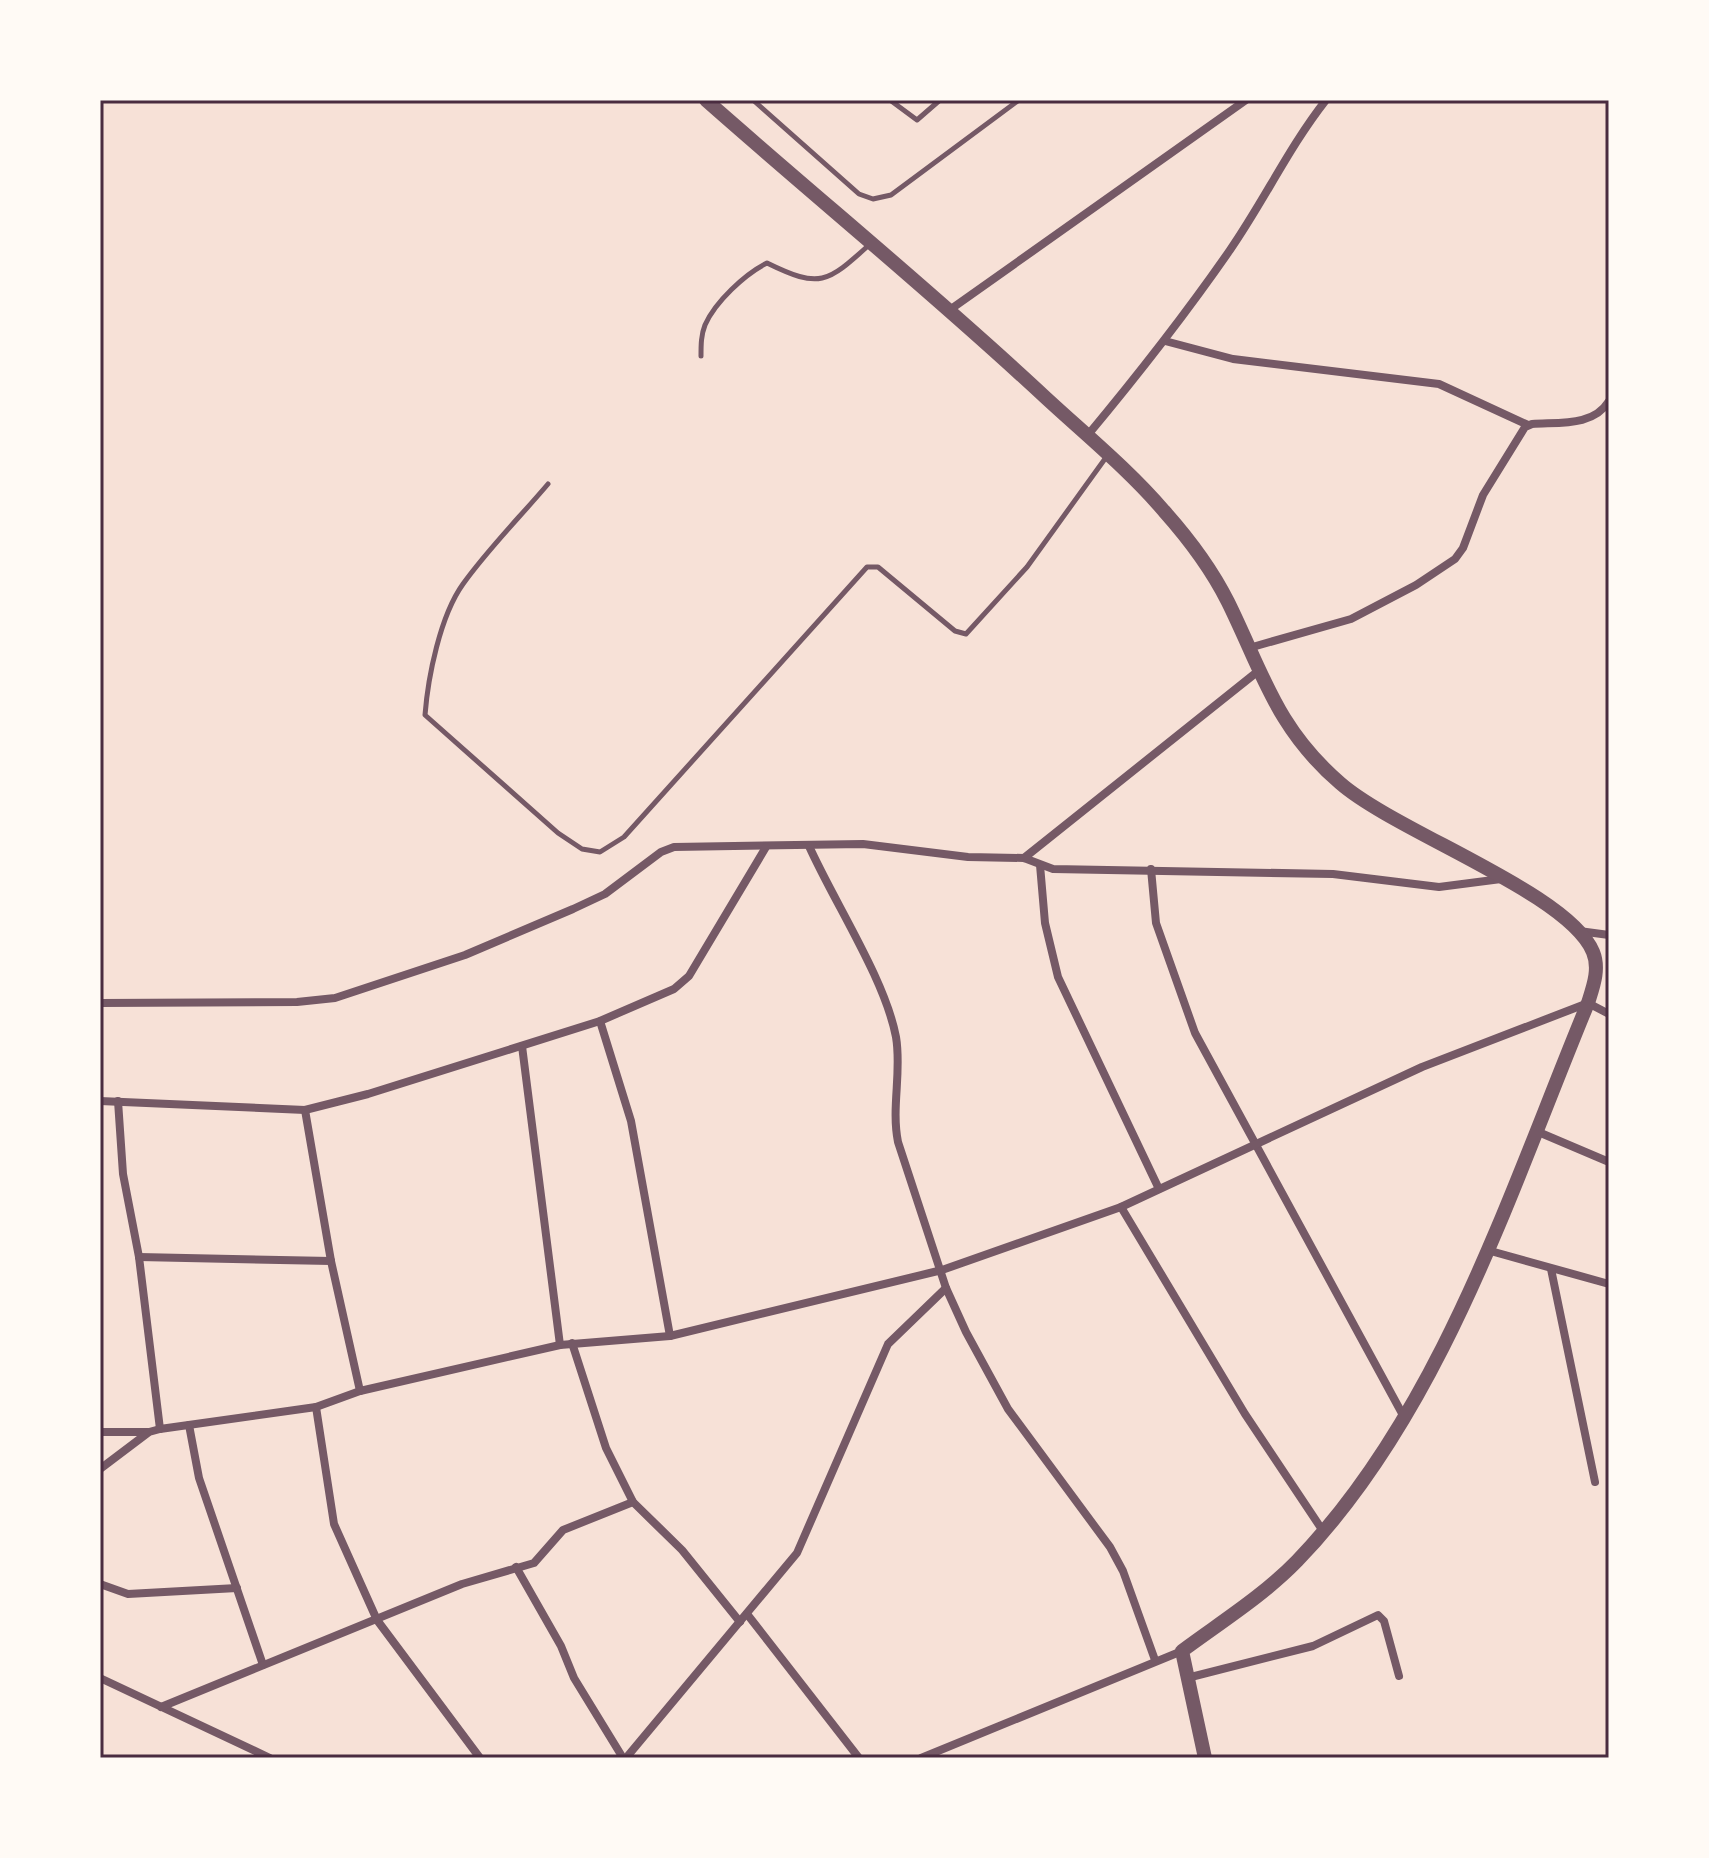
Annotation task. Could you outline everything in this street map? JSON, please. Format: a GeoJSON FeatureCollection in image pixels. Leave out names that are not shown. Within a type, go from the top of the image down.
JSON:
{"type":"FeatureCollection","features":[{"type":"Feature","properties":{"kind":"street"},"geometry":{"type":"LineString","coordinates":[[706,100],[951,309],[1161,507],[1197,549],[1227,601],[1257,672],[1293,734],[1343,786],[1536,897],[1579,930],[1593,952],[1596,966],[1588,1003],[1487,1250],[1404,1417],[1324,1532],[1259,1595],[1182,1651],[921,1758]]}},
{"type":"Feature","properties":{"kind":"street"},"geometry":{"type":"LineString","coordinates":[[951,309],[1246,100]]}},
{"type":"Feature","properties":{"kind":"street"},"geometry":{"type":"LineString","coordinates":[[1087,436],[1165,341],[1232,247],[1292,147],[1326,100]]}},
{"type":"Feature","properties":{"kind":"street"},"geometry":{"type":"LineString","coordinates":[[1165,341],[1233,359],[1439,384],[1528,425],[1586,420],[1598,414],[1609,401]]}},
{"type":"Feature","properties":{"kind":"street"},"geometry":{"type":"LineString","coordinates":[[1248,648],[1351,619],[1416,585],[1455,559],[1463,548],[1483,495],[1528,425]]}},
{"type":"Feature","properties":{"kind":"street"},"geometry":{"type":"LineString","coordinates":[[1024,858],[1257,672]]}},
{"type":"Feature","properties":{"kind":"street"},"geometry":{"type":"LineString","coordinates":[[100,1003],[297,1002],[335,998],[465,955],[573,909],[605,894],[661,852],[674,847],[863,844],[955,856],[1024,858],[1063,870],[1333,874],[1439,887],[1501,879]]}},
{"type":"Feature","properties":{"kind":"street"},"geometry":{"type":"LineString","coordinates":[[809,846],[891,1019],[897,1054],[896,1132],[946,1288],[1008,1409],[1092,1520],[1123,1571],[1155,1660]]}},
{"type":"Feature","properties":{"kind":"street"},"geometry":{"type":"LineString","coordinates":[[100,1101],[305,1110],[600,1021],[674,989],[689,976],[766,847]]}},
{"type":"Feature","properties":{"kind":"street"},"geometry":{"type":"LineString","coordinates":[[1040,865],[1045,923],[1058,977],[1159,1189]]}},
{"type":"Feature","properties":{"kind":"street"},"geometry":{"type":"LineString","coordinates":[[1151,869],[1156,923],[1180,1001],[1254,1146],[1404,1417]]}},
{"type":"Feature","properties":{"kind":"street"},"geometry":{"type":"LineString","coordinates":[[1579,930],[1609,935]]}},
{"type":"Feature","properties":{"kind":"street"},"geometry":{"type":"LineString","coordinates":[[100,1432],[149,1432],[316,1407],[360,1391],[560,1345],[670,1336],[942,1270],[1121,1207],[1422,1067],[1588,1003],[1609,1014]]}},
{"type":"Feature","properties":{"kind":"street"},"geometry":{"type":"LineString","coordinates":[[600,1021],[631,1121],[670,1336]]}},
{"type":"Feature","properties":{"kind":"street"},"geometry":{"type":"LineString","coordinates":[[522,1046],[560,1345]]}},
{"type":"Feature","properties":{"kind":"street"},"geometry":{"type":"LineString","coordinates":[[118,1101],[123,1174],[139,1257],[160,1429]]}},
{"type":"Feature","properties":{"kind":"street"},"geometry":{"type":"LineString","coordinates":[[305,1110],[331,1261],[360,1391]]}},
{"type":"Feature","properties":{"kind":"street"},"geometry":{"type":"LineString","coordinates":[[1535,1131],[1609,1162]]}},
{"type":"Feature","properties":{"kind":"street"},"geometry":{"type":"LineString","coordinates":[[1121,1207],[1237,1401],[1324,1532]]}},
{"type":"Feature","properties":{"kind":"street"},"geometry":{"type":"LineString","coordinates":[[1487,1250],[1609,1284]]}},
{"type":"Feature","properties":{"kind":"street"},"geometry":{"type":"LineString","coordinates":[[139,1257],[331,1261]]}},
{"type":"Feature","properties":{"kind":"street"},"geometry":{"type":"LineString","coordinates":[[1551,1269],[1595,1482]]}},
{"type":"Feature","properties":{"kind":"street"},"geometry":{"type":"LineString","coordinates":[[516,1567],[561,1646],[574,1678],[625,1758],[747,1614],[807,1536],[871,1377],[888,1344],[946,1288]]}},
{"type":"Feature","properties":{"kind":"street"},"geometry":{"type":"LineString","coordinates":[[572,1343],[602,1438],[633,1502],[682,1550],[740,1622]]}},
{"type":"Feature","properties":{"kind":"street"},"geometry":{"type":"LineString","coordinates":[[316,1407],[334,1524],[377,1620],[480,1758]]}},
{"type":"Feature","properties":{"kind":"street"},"geometry":{"type":"LineString","coordinates":[[189,1425],[199,1478],[263,1665]]}},
{"type":"Feature","properties":{"kind":"street"},"geometry":{"type":"LineString","coordinates":[[100,1469],[149,1432]]}},
{"type":"Feature","properties":{"kind":"street"},"geometry":{"type":"LineString","coordinates":[[161,1707],[462,1584],[542,1557],[563,1530],[633,1502]]}},
{"type":"Feature","properties":{"kind":"street"},"geometry":{"type":"LineString","coordinates":[[100,1584],[128,1594],[237,1588]]}},
{"type":"Feature","properties":{"kind":"street"},"geometry":{"type":"LineString","coordinates":[[747,1614],[859,1758]]}},
{"type":"Feature","properties":{"kind":"street"},"geometry":{"type":"LineString","coordinates":[[1187,1678],[1322,1643],[1378,1615],[1384,1621],[1399,1676]]}},
{"type":"Feature","properties":{"kind":"street"},"geometry":{"type":"LineString","coordinates":[[1182,1651],[1205,1758]]}},
{"type":"Feature","properties":{"kind":"street"},"geometry":{"type":"LineString","coordinates":[[100,1678],[270,1758]]}},
{"type":"Feature","properties":{"kind":"lane"},"geometry":{"type":"LineString","coordinates":[[753,100],[859,194],[873,199],[891,195],[1019,100]]}},
{"type":"Feature","properties":{"kind":"lane"},"geometry":{"type":"LineString","coordinates":[[890,100],[917,120],[940,100]]}},
{"type":"Feature","properties":{"kind":"lane"},"geometry":{"type":"LineString","coordinates":[[701,356],[702,335],[710,316],[751,271],[767,263],[810,281],[823,281],[837,274],[872,242]]}},
{"type":"Feature","properties":{"kind":"lane"},"geometry":{"type":"LineString","coordinates":[[548,484],[462,586],[449,611],[427,687],[425,715],[558,833],[582,849],[600,852],[624,837],[867,567],[878,567],[955,631],[966,634],[1027,567],[1107,456]]}}]}
